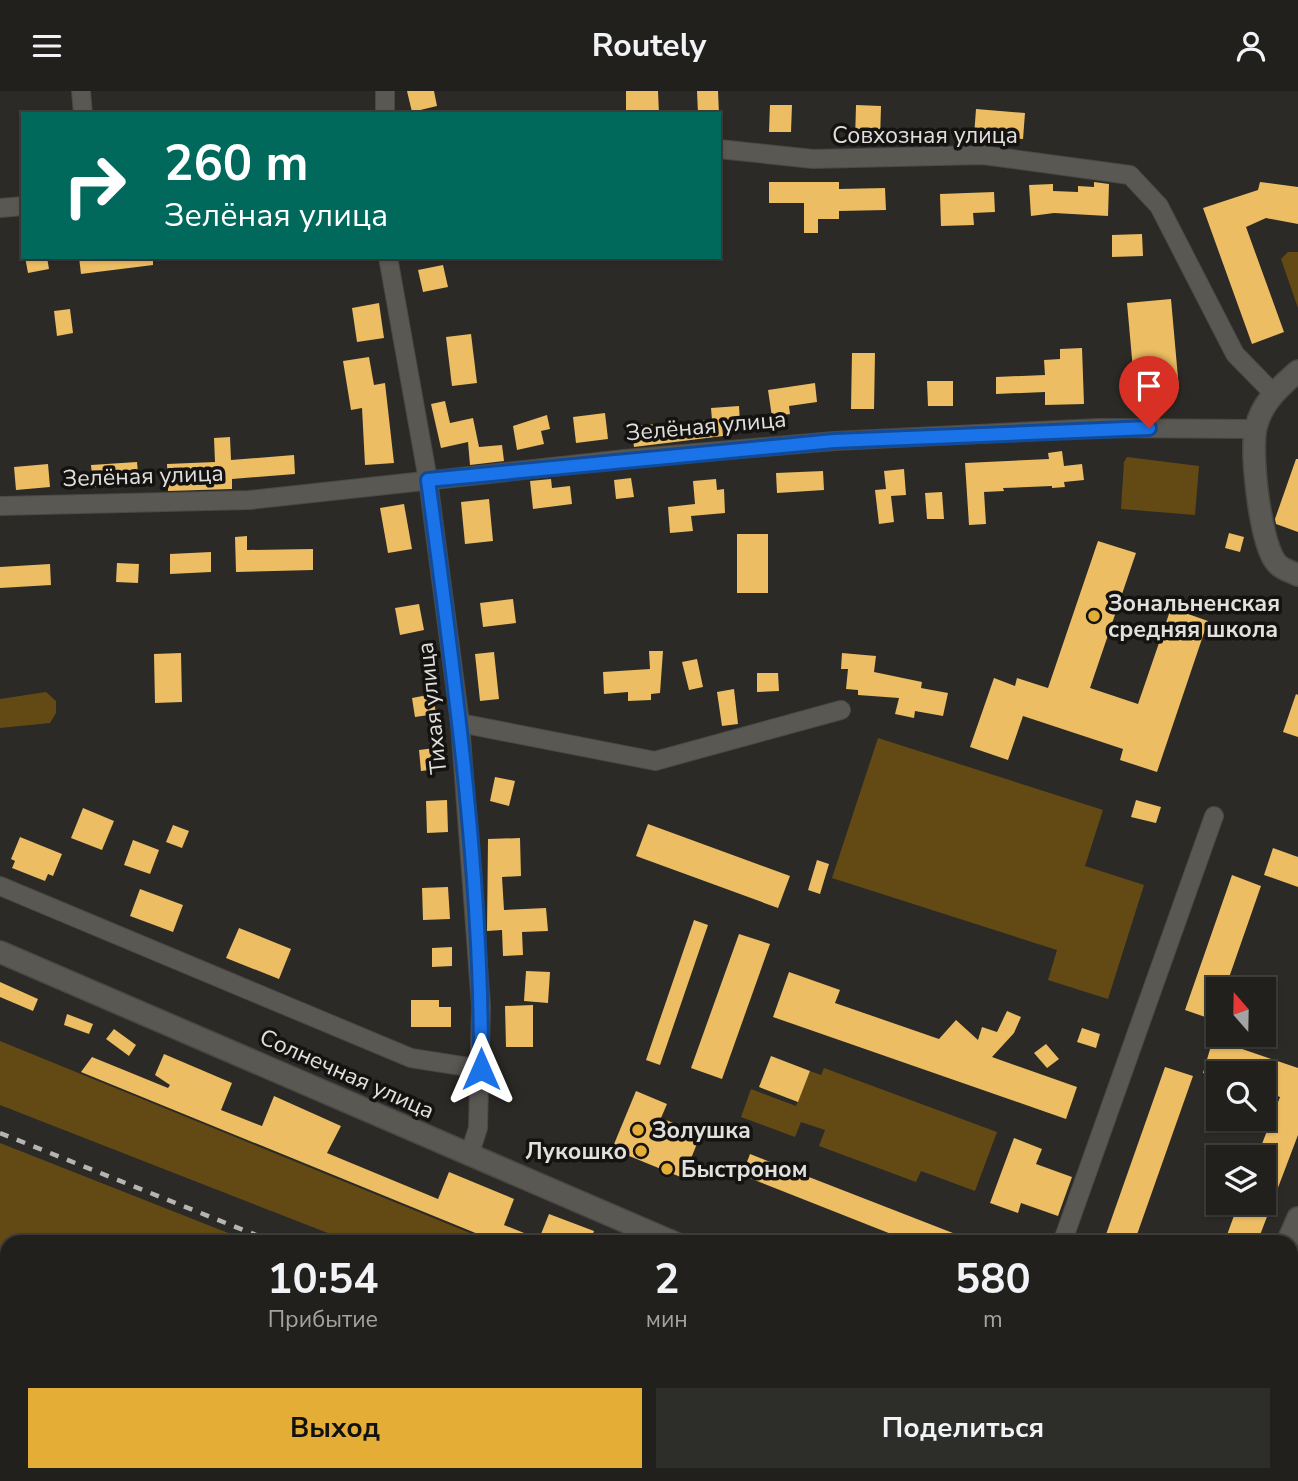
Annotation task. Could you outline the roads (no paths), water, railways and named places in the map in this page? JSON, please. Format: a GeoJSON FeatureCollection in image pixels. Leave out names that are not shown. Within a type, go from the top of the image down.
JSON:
{"type":"FeatureCollection","features":[{"type":"Feature","properties":{"kind":"street"},"geometry":{"type":"LineString","coordinates":[[81,91],[83,112]]}},
{"type":"Feature","properties":{"kind":"street"},"geometry":{"type":"LineString","coordinates":[[384,112],[385,91]]}},
{"type":"Feature","properties":{"kind":"street","name":"Совхозная улица"},"geometry":{"type":"LineString","coordinates":[[721,149],[813,159],[983,155],[1130,175],[1159,206],[1235,354],[1273,393]]}},
{"type":"Feature","properties":{"kind":"street"},"geometry":{"type":"LineString","coordinates":[[0,208],[21,206]]}},
{"type":"Feature","properties":{"kind":"street","name":"Тихая улица"},"geometry":{"type":"LineString","coordinates":[[388,259],[428,480],[460,723],[481,1006],[478,1128],[469,1156]]}},
{"type":"Feature","properties":{"kind":"street"},"geometry":{"type":"LineString","coordinates":[[1298,371],[1273,393],[1255,429],[1257,493],[1264,537],[1279,566],[1298,575]]}},
{"type":"Feature","properties":{"kind":"street","name":"Зелёная улица"},"geometry":{"type":"LineString","coordinates":[[0,506],[250,500],[834,441],[1100,428],[1255,429]]}},
{"type":"Feature","properties":{"kind":"street"},"geometry":{"type":"LineString","coordinates":[[460,723],[654,761],[841,710]]}},
{"type":"Feature","properties":{"kind":"street"},"geometry":{"type":"LineString","coordinates":[[1065,1235],[1214,816]]}},
{"type":"Feature","properties":{"kind":"street"},"geometry":{"type":"LineString","coordinates":[[0,886],[411,1058],[481,1069]]}},
{"type":"Feature","properties":{"kind":"street","name":"Солнечная улица"},"geometry":{"type":"LineString","coordinates":[[0,952],[656,1235]]}},
{"type":"Feature","properties":{"kind":"street"},"geometry":{"type":"LineString","coordinates":[[1291,1235],[1298,1218]]}},
{"type":"Feature","properties":{"kind":"railway"},"geometry":{"type":"LineString","coordinates":[[0,1133],[256,1235]]}},
{"type":"Feature","properties":{"kind":"place","name":"Зональненская средняя школа"},"geometry":{"type":"Point","coordinates":[1094,616]}},
{"type":"Feature","properties":{"kind":"place","name":"Золушка"},"geometry":{"type":"Point","coordinates":[638,1130]}},
{"type":"Feature","properties":{"kind":"place","name":"Лукошко"},"geometry":{"type":"Point","coordinates":[641,1151]}},
{"type":"Feature","properties":{"kind":"place","name":"Быстроном"},"geometry":{"type":"Point","coordinates":[667,1169]}}]}
